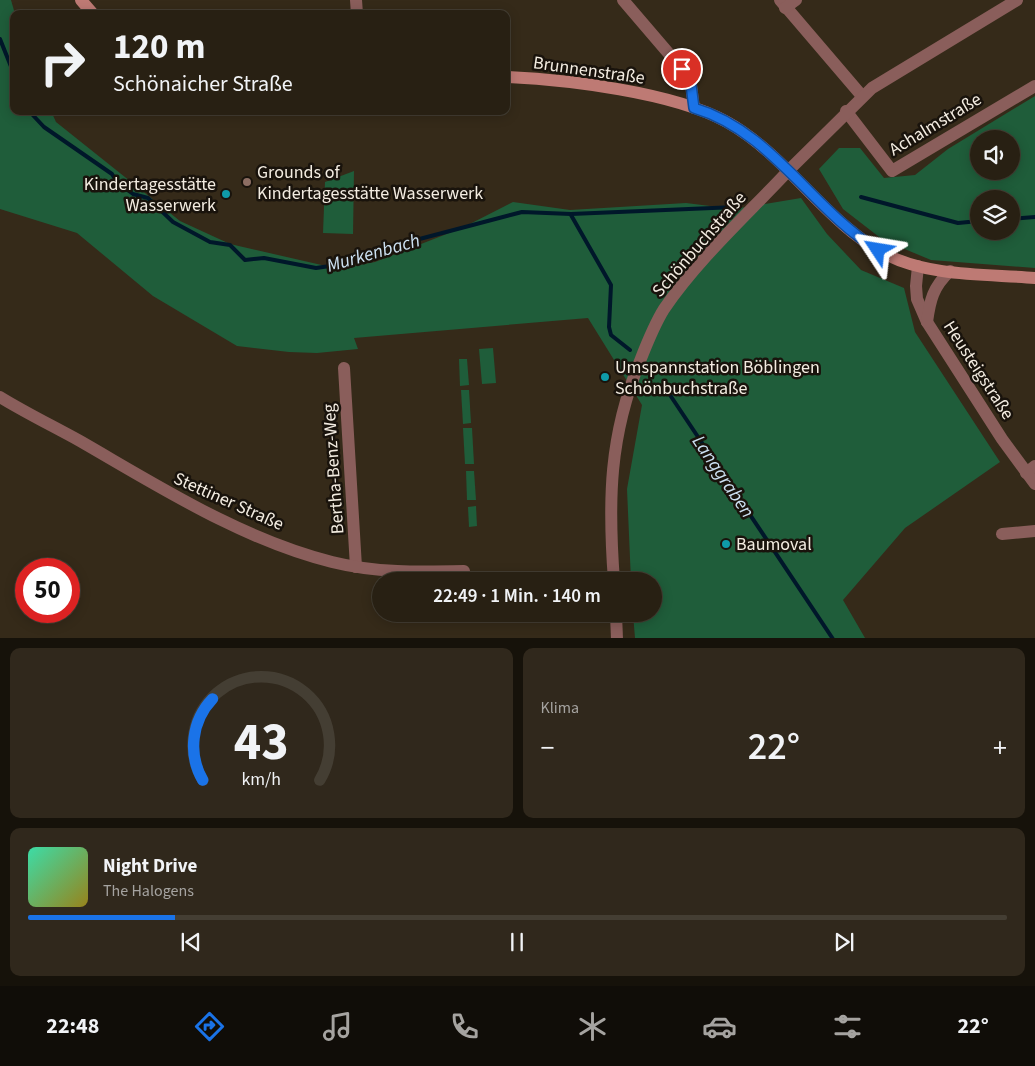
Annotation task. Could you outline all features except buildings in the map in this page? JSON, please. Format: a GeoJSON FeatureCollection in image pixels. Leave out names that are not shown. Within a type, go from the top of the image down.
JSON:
{"type":"FeatureCollection","features":[{"type":"Feature","properties":{"kind":"main road"},"geometry":{"type":"LineString","coordinates":[[81,0],[90,10]]}},
{"type":"Feature","properties":{"kind":"main road","name":"Brunnenstraße"},"geometry":{"type":"LineString","coordinates":[[510,77],[548,80],[624,91],[712,114],[739,129],[789,170],[853,233],[887,255],[918,266],[950,271],[1035,278]]}},
{"type":"Feature","properties":{"kind":"street"},"geometry":{"type":"LineString","coordinates":[[623,0],[682,69],[691,85],[694,108]]}},
{"type":"Feature","properties":{"kind":"street"},"geometry":{"type":"LineString","coordinates":[[796,0],[783,4],[862,96]]}},
{"type":"Feature","properties":{"kind":"street"},"geometry":{"type":"LineString","coordinates":[[789,170],[862,96],[1017,0]]}},
{"type":"Feature","properties":{"kind":"street","name":"Achalmstraße"},"geometry":{"type":"LineString","coordinates":[[846,112],[892,171],[1035,86]]}},
{"type":"Feature","properties":{"kind":"street","name":"Schönbuchstraße"},"geometry":{"type":"LineString","coordinates":[[614,572],[611,476],[622,410],[652,330],[664,309],[695,271],[789,170]]}},
{"type":"Feature","properties":{"kind":"street","name":"Heusteigstraße"},"geometry":{"type":"LineString","coordinates":[[918,266],[917,299],[927,322],[1030,469],[1035,484]]}},
{"type":"Feature","properties":{"kind":"street"},"geometry":{"type":"LineString","coordinates":[[927,322],[929,301],[934,288],[950,271]]}},
{"type":"Feature","properties":{"kind":"street","name":"Bertha-Benz-Weg"},"geometry":{"type":"LineString","coordinates":[[344,368],[356,567]]}},
{"type":"Feature","properties":{"kind":"street","name":"Stettiner Straße"},"geometry":{"type":"LineString","coordinates":[[0,397],[164,492],[208,514],[303,553],[356,567],[396,572],[464,571]]}},
{"type":"Feature","properties":{"kind":"street"},"geometry":{"type":"LineString","coordinates":[[1002,534],[1035,531]]}},
{"type":"Feature","properties":{"kind":"street"},"geometry":{"type":"LineString","coordinates":[[617,622],[618,638]]}},
{"type":"Feature","properties":{"kind":"green space"},"geometry":{"type":"Polygon","coordinates":[[[0,0],[11,0],[14,10],[10,10],[10,115],[53,115],[56,122],[180,221],[230,244],[339,269],[375,262],[462,228],[513,202],[570,210],[686,203],[734,209],[801,198],[827,234],[861,270],[904,288],[915,332],[1000,462],[905,528],[843,600],[865,638],[635,638],[634,622],[662,622],[662,572],[631,572],[627,489],[642,405],[588,318],[354,338],[358,349],[317,353],[237,346],[153,296],[77,233],[0,209],[0,0]]]}},
{"type":"Feature","properties":{"kind":"green space"},"geometry":{"type":"Polygon","coordinates":[[[1035,96],[1035,268],[931,260],[883,240],[843,209],[819,169],[839,148],[860,148],[884,178],[915,175],[948,149],[970,136],[970,180],[1020,180],[1020,130],[979,130],[1035,96]]]}},
{"type":"Feature","properties":{"kind":"green space"},"geometry":{"type":"Polygon","coordinates":[[[354,171],[353,234],[323,233],[325,182],[354,171]]]}},
{"type":"Feature","properties":{"kind":"green space"},"geometry":{"type":"Polygon","coordinates":[[[493,348],[496,383],[482,384],[479,349],[493,348]]]}},
{"type":"Feature","properties":{"kind":"green space"},"geometry":{"type":"Polygon","coordinates":[[[459,359],[467,359],[469,385],[460,386],[459,359]]]}},
{"type":"Feature","properties":{"kind":"green space"},"geometry":{"type":"Polygon","coordinates":[[[461,390],[469,390],[471,423],[463,424],[461,390]]]}},
{"type":"Feature","properties":{"kind":"green space"},"geometry":{"type":"Polygon","coordinates":[[[463,428],[472,428],[474,464],[465,464],[463,428]]]}},
{"type":"Feature","properties":{"kind":"green space"},"geometry":{"type":"Polygon","coordinates":[[[466,471],[474,471],[476,500],[467,500],[466,471]]]}},
{"type":"Feature","properties":{"kind":"green space"},"geometry":{"type":"Polygon","coordinates":[[[476,506],[477,526],[469,527],[468,507],[476,506]]]}},
{"type":"Feature","properties":{"kind":"waterway","name":"Murkenbach"},"geometry":{"type":"LineString","coordinates":[[0,39],[10,64]]}},
{"type":"Feature","properties":{"kind":"waterway","name":"Murkenbach"},"geometry":{"type":"LineString","coordinates":[[33,115],[44,127],[112,174],[117,182],[133,194],[148,198],[173,222],[210,242],[230,245],[245,260],[264,258],[316,268],[337,265],[365,259],[393,246],[522,212],[571,214],[736,207]]}},
{"type":"Feature","properties":{"kind":"waterway","name":"Murkenbach"},"geometry":{"type":"LineString","coordinates":[[861,197],[958,223],[970,222]]}},
{"type":"Feature","properties":{"kind":"waterway","name":"Langgraben"},"geometry":{"type":"LineString","coordinates":[[571,215],[611,285],[609,327],[611,335],[630,350]]}},
{"type":"Feature","properties":{"kind":"waterway","name":"Murkenbach"},"geometry":{"type":"LineString","coordinates":[[1020,218],[1035,217]]}},
{"type":"Feature","properties":{"kind":"waterway","name":"Langgraben"},"geometry":{"type":"LineString","coordinates":[[666,389],[832,638]]}},
{"type":"Feature","properties":{"kind":"place","name":"Grounds of Kindertagesstätte Wasserwerk"},"geometry":{"type":"Point","coordinates":[247,182]}},
{"type":"Feature","properties":{"kind":"place","name":"Kindertagesstätte Wasserwerk"},"geometry":{"type":"Point","coordinates":[226,194]}},
{"type":"Feature","properties":{"kind":"place","name":"Umspannstation Böblingen Schönbuchstraße"},"geometry":{"type":"Point","coordinates":[605,377]}},
{"type":"Feature","properties":{"kind":"place","name":"Baumoval"},"geometry":{"type":"Point","coordinates":[726,544]}},
{"type":"Feature","properties":{"kind":"route"},"geometry":{"type":"LineString","coordinates":[[682,69],[694,94],[694,108],[712,114],[739,129],[789,170],[853,233],[878,250]]}}]}
